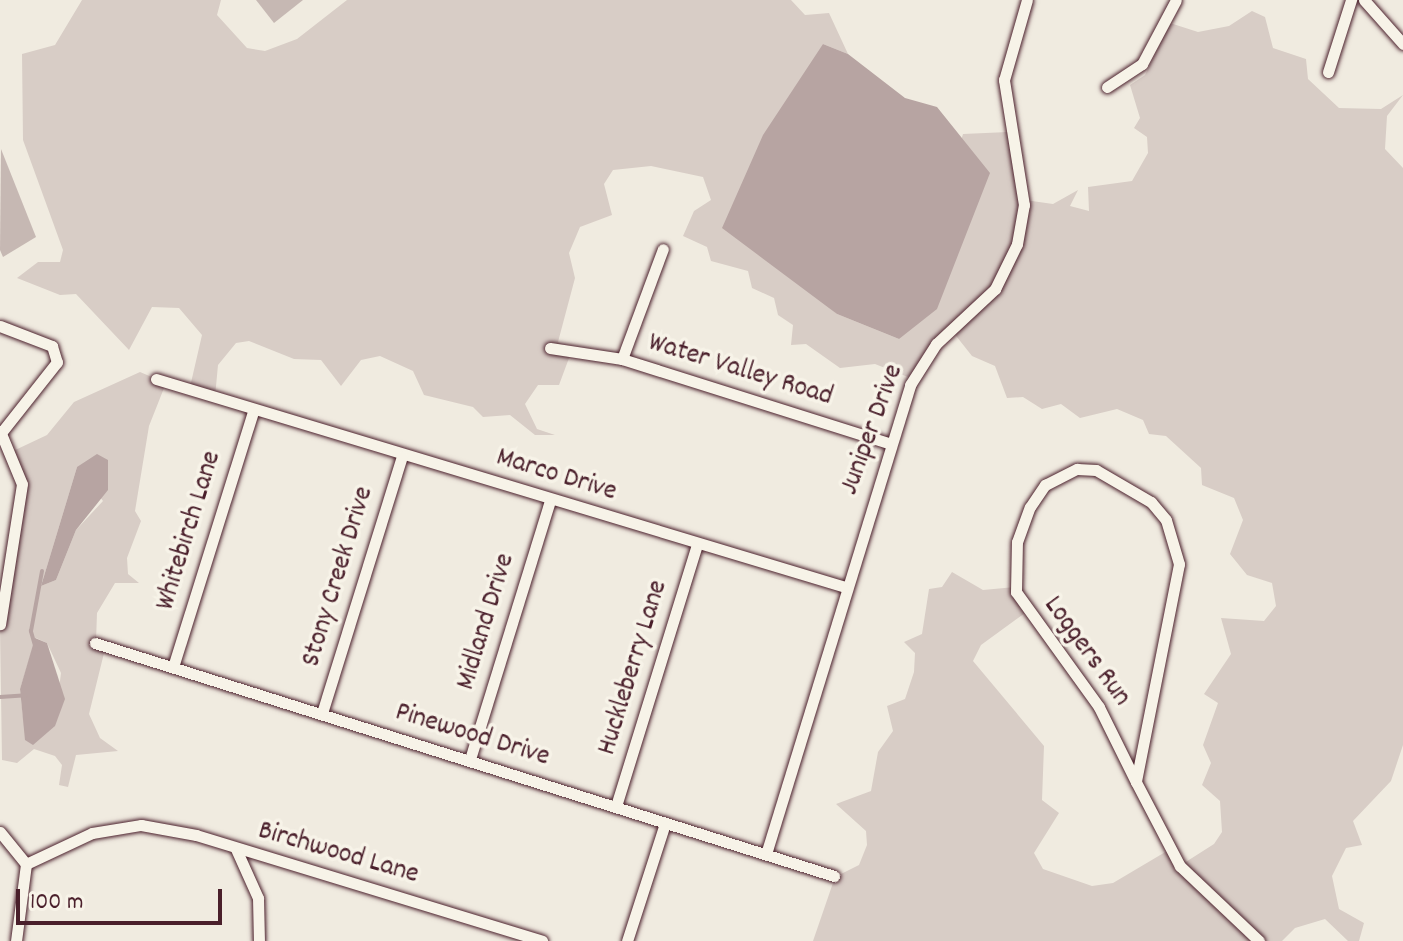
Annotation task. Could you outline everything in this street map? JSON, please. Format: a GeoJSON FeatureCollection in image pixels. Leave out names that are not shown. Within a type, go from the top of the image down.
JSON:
{"type":"FeatureCollection","features":[{"type":"Feature","properties":{"kind":"street","name":"Juniper Drive"},"geometry":{"type":"LineString","coordinates":[[766,854],[889,443],[922,362],[979,308],[1017,244],[1024,205],[1004,80],[1027,0]]}},
{"type":"Feature","properties":{"kind":"street"},"geometry":{"type":"LineString","coordinates":[[1107,87],[1142,64],[1176,0]]}},
{"type":"Feature","properties":{"kind":"street"},"geometry":{"type":"LineString","coordinates":[[1328,72],[1351,0]]}},
{"type":"Feature","properties":{"kind":"street"},"geometry":{"type":"LineString","coordinates":[[1364,0],[1403,44]]}},
{"type":"Feature","properties":{"kind":"street"},"geometry":{"type":"LineString","coordinates":[[550,348],[622,359],[663,249]]}},
{"type":"Feature","properties":{"kind":"street"},"geometry":{"type":"LineString","coordinates":[[0,326],[52,346],[57,362],[1,432],[22,484],[0,624]]}},
{"type":"Feature","properties":{"kind":"street","name":"Water Valley Road"},"geometry":{"type":"LineString","coordinates":[[622,359],[889,443]]}},
{"type":"Feature","properties":{"kind":"street","name":"Marco Drive"},"geometry":{"type":"LineString","coordinates":[[156,379],[402,456],[845,587]]}},
{"type":"Feature","properties":{"kind":"street","name":"Whitebirch Lane"},"geometry":{"type":"LineString","coordinates":[[173,667],[253,411]]}},
{"type":"Feature","properties":{"kind":"street","name":"Stony Creek Drive"},"geometry":{"type":"LineString","coordinates":[[322,713],[402,456]]}},
{"type":"Feature","properties":{"kind":"street","name":"Loggers Run"},"geometry":{"type":"LineString","coordinates":[[1136,782],[1179,564],[1166,520],[1151,502],[1096,470],[1077,469],[1045,485],[1030,507],[1017,542],[1016,592],[1099,707],[1136,782],[1180,866],[1259,941]]}},
{"type":"Feature","properties":{"kind":"street","name":"Midland Drive"},"geometry":{"type":"LineString","coordinates":[[470,759],[550,500]]}},
{"type":"Feature","properties":{"kind":"street","name":"Huckleberry Lane"},"geometry":{"type":"LineString","coordinates":[[616,806],[697,544]]}},
{"type":"Feature","properties":{"kind":"street","name":"Pinewood Drive"},"geometry":{"type":"LineString","coordinates":[[95,643],[834,876]]}},
{"type":"Feature","properties":{"kind":"street"},"geometry":{"type":"LineString","coordinates":[[627,941],[665,823]]}},
{"type":"Feature","properties":{"kind":"street","name":"Birchwood Lane"},"geometry":{"type":"LineString","coordinates":[[26,864],[118,828],[163,826],[542,941]]}},
{"type":"Feature","properties":{"kind":"street"},"geometry":{"type":"LineString","coordinates":[[0,832],[26,864],[16,941]]}},
{"type":"Feature","properties":{"kind":"street"},"geometry":{"type":"LineString","coordinates":[[236,849],[258,898],[259,941]]}},
{"type":"Feature","properties":{"kind":"shaded area"},"geometry":{"type":"Polygon","coordinates":[[[82,0],[221,0],[217,15],[247,48],[265,51],[297,39],[347,0],[791,0],[805,15],[829,13],[848,54],[823,44],[797,279],[837,314],[899,339],[963,134],[1008,132],[1025,200],[1053,204],[1078,190],[1070,206],[1089,211],[1088,187],[1132,181],[1148,153],[1147,137],[1134,128],[1140,118],[1130,85],[1145,75],[1170,23],[1198,32],[1229,26],[1252,11],[1265,17],[1273,48],[1306,59],[1308,79],[1339,108],[1381,109],[1403,95],[1387,116],[1385,149],[1403,168],[1403,745],[1391,781],[1353,821],[1362,845],[1346,848],[1332,876],[1339,909],[1364,923],[1359,941],[1348,941],[1325,919],[1295,928],[1282,941],[813,941],[835,877],[859,865],[867,845],[866,831],[836,804],[871,791],[878,752],[893,731],[887,706],[905,699],[914,672],[915,653],[904,642],[922,634],[929,589],[942,587],[952,572],[983,590],[1015,587],[1025,613],[981,645],[973,661],[1044,746],[1042,800],[1059,813],[1034,853],[1043,869],[1092,886],[1113,883],[1167,851],[1181,865],[1214,844],[1222,832],[1220,801],[1202,785],[1211,763],[1203,745],[1218,703],[1204,694],[1231,654],[1221,618],[1264,621],[1276,606],[1272,583],[1247,575],[1230,554],[1243,520],[1234,498],[1202,485],[1201,468],[1166,436],[1149,434],[1143,420],[1117,409],[1080,418],[1061,404],[1042,409],[1023,397],[1007,398],[995,366],[972,356],[953,332],[913,379],[875,364],[840,368],[806,344],[791,345],[793,325],[778,315],[774,298],[752,288],[748,271],[711,261],[707,247],[683,236],[694,211],[711,200],[703,177],[651,166],[613,170],[604,184],[612,215],[580,227],[569,253],[575,278],[558,342],[572,350],[559,385],[538,385],[525,404],[537,429],[555,435],[535,435],[510,415],[483,417],[473,407],[424,395],[413,371],[380,356],[361,360],[341,386],[321,360],[294,359],[249,341],[236,343],[218,365],[215,397],[190,387],[202,335],[179,308],[152,307],[129,350],[76,294],[60,295],[17,278],[38,262],[60,262],[63,250],[23,140],[22,54],[55,45],[82,0]]]}},
{"type":"Feature","properties":{"kind":"shaded area"},"geometry":{"type":"Polygon","coordinates":[[[823,44],[848,54],[905,98],[937,107],[990,173],[937,309],[899,339],[837,314],[722,228],[763,135],[823,44]]]}},
{"type":"Feature","properties":{"kind":"shaded area"},"geometry":{"type":"Polygon","coordinates":[[[140,372],[166,383],[149,426],[135,511],[141,521],[127,558],[128,574],[139,583],[115,583],[97,613],[96,642],[105,649],[89,714],[100,738],[118,751],[76,755],[68,787],[59,785],[62,765],[55,756],[34,749],[17,763],[2,760],[0,628],[23,485],[11,452],[47,435],[74,402],[140,372]],[[77,467],[41,586],[56,580],[76,530],[103,501],[77,467]],[[36,638],[20,689],[23,717],[56,712],[61,673],[47,643],[36,638]]]}},
{"type":"Feature","properties":{"kind":"shaded area"},"geometry":{"type":"Polygon","coordinates":[[[97,454],[108,460],[108,490],[76,530],[56,580],[41,586],[77,467],[97,454]]]}},
{"type":"Feature","properties":{"kind":"shaded area"},"geometry":{"type":"Polygon","coordinates":[[[35,638],[47,643],[65,699],[55,726],[33,745],[25,740],[20,689],[35,638]]]}},
{"type":"Feature","properties":{"kind":"building"},"geometry":{"type":"Polygon","coordinates":[[[256,0],[303,0],[274,23],[256,0]]]}},
{"type":"Feature","properties":{"kind":"building"},"geometry":{"type":"Polygon","coordinates":[[[1,149],[36,237],[3,257],[0,250],[1,149]]]}},
{"type":"Feature","properties":{"kind":"waterway"},"geometry":{"type":"LineString","coordinates":[[36,649],[31,631],[42,571]]}},
{"type":"Feature","properties":{"kind":"waterway"},"geometry":{"type":"LineString","coordinates":[[0,697],[26,695]]}}]}
